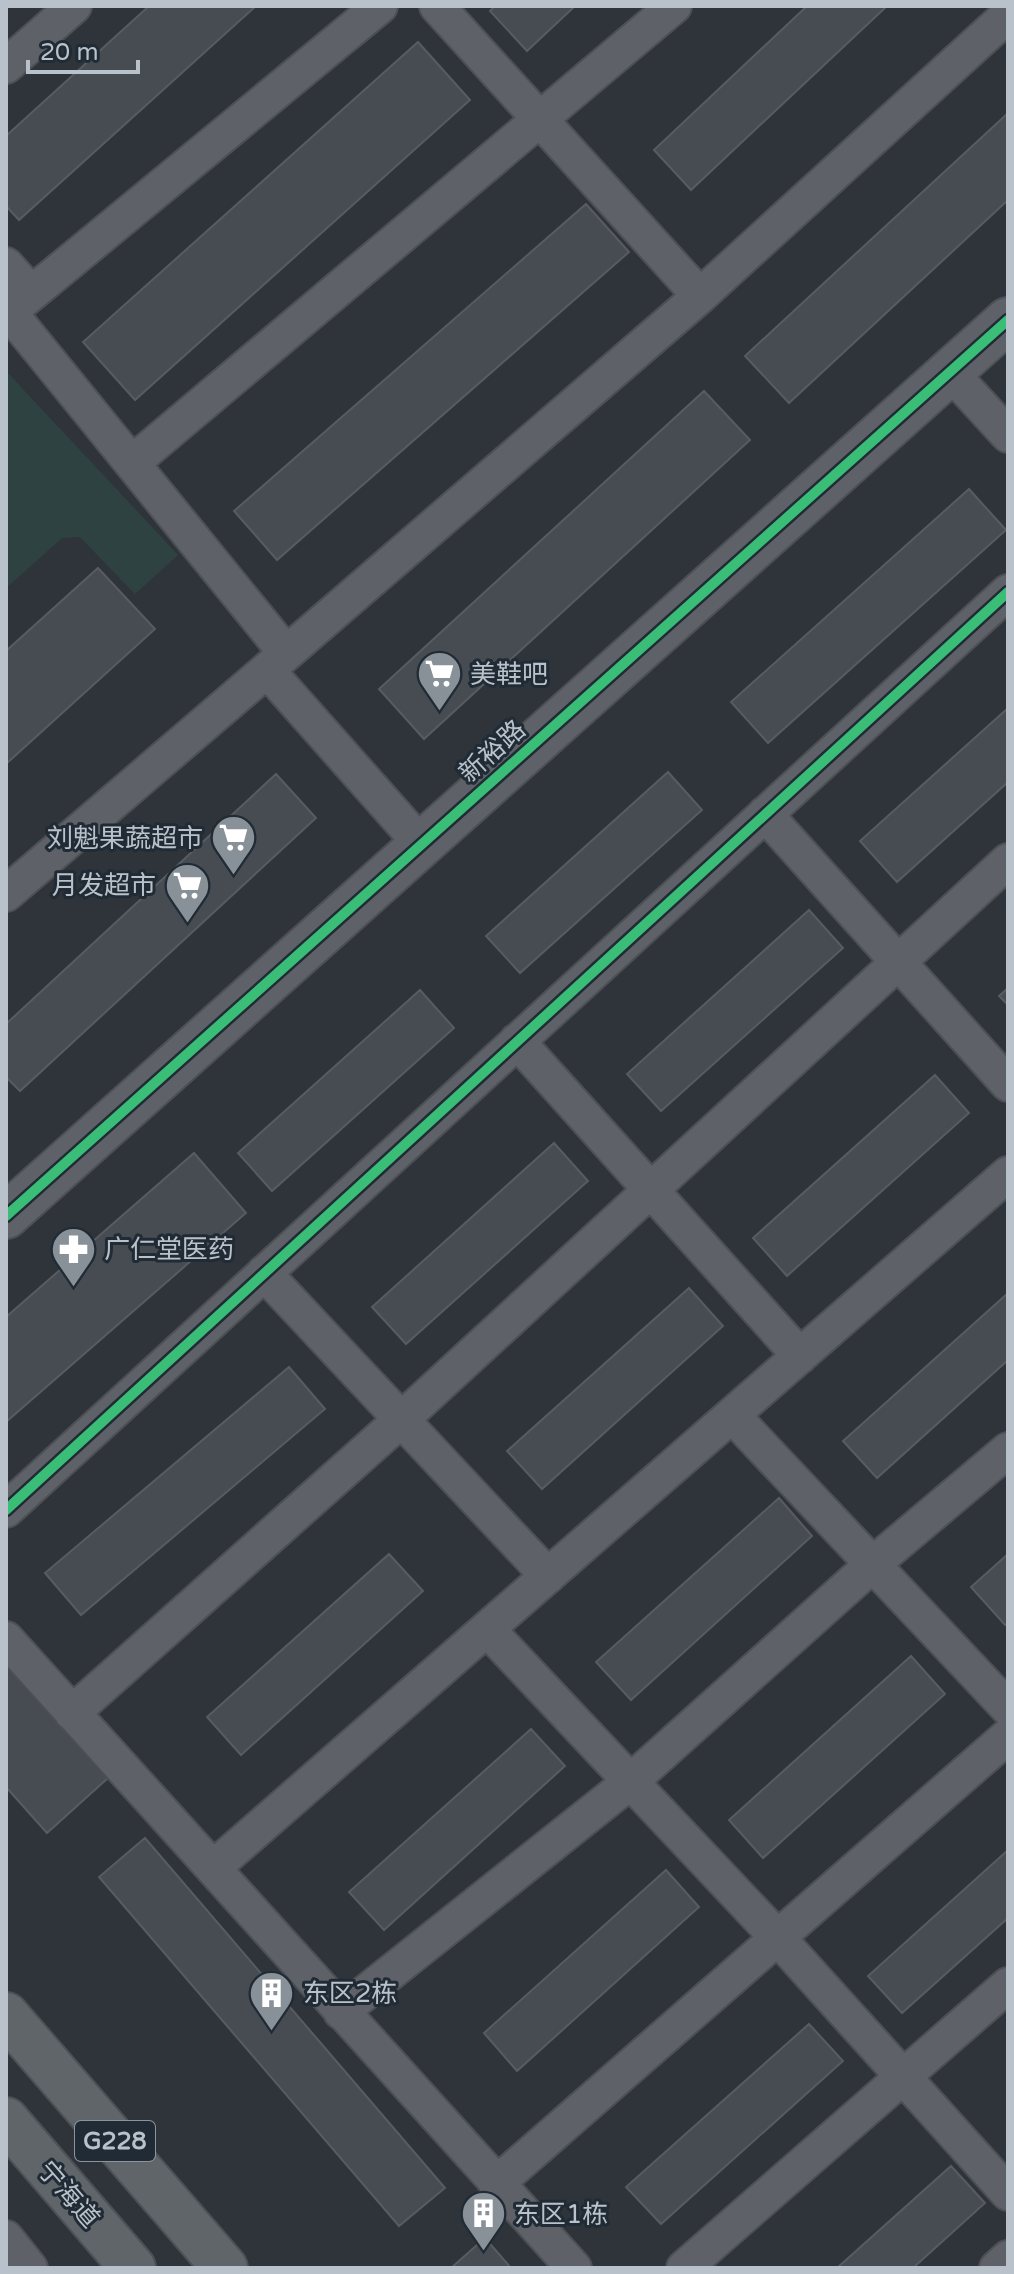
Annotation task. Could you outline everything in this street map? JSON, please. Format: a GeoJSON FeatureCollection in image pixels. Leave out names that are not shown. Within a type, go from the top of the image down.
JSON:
{"type":"FeatureCollection","features":[{"type":"Feature","properties":{"kind":"main road","name":"G228"},"geometry":{"type":"LineString","coordinates":[[6,2015],[225,2268]]}},
{"type":"Feature","properties":{"kind":"main road","name":"宁海道"},"geometry":{"type":"LineString","coordinates":[[6,2120],[133,2268]]}},
{"type":"Feature","properties":{"kind":"street"},"geometry":{"type":"LineString","coordinates":[[6,66],[74,6]]}},
{"type":"Feature","properties":{"kind":"street"},"geometry":{"type":"LineString","coordinates":[[380,6],[9,312],[132,463],[276,661],[421,844]]}},
{"type":"Feature","properties":{"kind":"street"},"geometry":{"type":"LineString","coordinates":[[437,6],[700,296]]}},
{"type":"Feature","properties":{"kind":"street"},"geometry":{"type":"LineString","coordinates":[[132,463],[674,6]]}},
{"type":"Feature","properties":{"kind":"street"},"geometry":{"type":"LineString","coordinates":[[6,894],[700,296],[1008,15]]}},
{"type":"Feature","properties":{"kind":"street"},"geometry":{"type":"LineString","coordinates":[[6,265],[31,293]]}},
{"type":"Feature","properties":{"kind":"street","name":"新裕路"},"geometry":{"type":"LineString","coordinates":[[6,1216],[1008,320]]}},
{"type":"Feature","properties":{"kind":"street"},"geometry":{"type":"LineString","coordinates":[[950,372],[1008,435]]}},
{"type":"Feature","properties":{"kind":"street"},"geometry":{"type":"LineString","coordinates":[[6,1510],[1008,592]]}},
{"type":"Feature","properties":{"kind":"street"},"geometry":{"type":"LineString","coordinates":[[765,814],[1008,1084]]}},
{"type":"Feature","properties":{"kind":"street"},"geometry":{"type":"LineString","coordinates":[[72,1713],[403,1418],[1008,861]]}},
{"type":"Feature","properties":{"kind":"street"},"geometry":{"type":"LineString","coordinates":[[517,1041],[800,1356]]}},
{"type":"Feature","properties":{"kind":"street"},"geometry":{"type":"LineString","coordinates":[[213,1868],[800,1356],[1002,1192]]}},
{"type":"Feature","properties":{"kind":"street"},"geometry":{"type":"LineString","coordinates":[[264,1273],[548,1576]]}},
{"type":"Feature","properties":{"kind":"street"},"geometry":{"type":"LineString","coordinates":[[732,1415],[1008,1708]]}},
{"type":"Feature","properties":{"kind":"street"},"geometry":{"type":"LineString","coordinates":[[341,2012],[630,1782],[873,1564],[1008,1450]]}},
{"type":"Feature","properties":{"kind":"street"},"geometry":{"type":"LineString","coordinates":[[487,1629],[778,1938],[1008,2193]]}},
{"type":"Feature","properties":{"kind":"street"},"geometry":{"type":"LineString","coordinates":[[6,1639],[574,2268]]}},
{"type":"Feature","properties":{"kind":"street"},"geometry":{"type":"LineString","coordinates":[[496,2184],[1008,1736]]}},
{"type":"Feature","properties":{"kind":"street"},"geometry":{"type":"LineString","coordinates":[[684,2268],[1008,1985]]}},
{"type":"Feature","properties":{"kind":"street"},"geometry":{"type":"LineString","coordinates":[[6,2238],[30,2268]]}},
{"type":"Feature","properties":{"kind":"street"},"geometry":{"type":"LineString","coordinates":[[997,2268],[1008,2258]]}},
{"type":"Feature","properties":{"kind":"green space"},"geometry":{"type":"Polygon","coordinates":[[[6,371],[178,555],[135,594],[80,537],[62,538],[6,588],[6,371]]]}},
{"type":"Feature","properties":{"kind":"building"},"geometry":{"type":"Polygon","coordinates":[[[149,6],[256,6],[19,220],[6,206],[6,136],[149,6]]]}},
{"type":"Feature","properties":{"kind":"building"},"geometry":{"type":"Polygon","coordinates":[[[495,6],[575,6],[527,51],[490,11],[495,6]]]}},
{"type":"Feature","properties":{"kind":"building"},"geometry":{"type":"Polygon","coordinates":[[[807,6],[887,6],[691,190],[654,150],[807,6]]]}},
{"type":"Feature","properties":{"kind":"building"},"geometry":{"type":"Polygon","coordinates":[[[418,42],[470,100],[135,400],[83,342],[418,42]]]}},
{"type":"Feature","properties":{"kind":"building"},"geometry":{"type":"Polygon","coordinates":[[[1008,113],[1008,200],[789,403],[745,356],[1008,113]]]}},
{"type":"Feature","properties":{"kind":"building"},"geometry":{"type":"Polygon","coordinates":[[[586,204],[629,252],[277,560],[234,511],[586,204]]]}},
{"type":"Feature","properties":{"kind":"building"},"geometry":{"type":"Polygon","coordinates":[[[704,391],[750,440],[424,739],[379,689],[704,391]]]}},
{"type":"Feature","properties":{"kind":"building"},"geometry":{"type":"Polygon","coordinates":[[[969,489],[1006,530],[768,743],[731,702],[969,489]]]}},
{"type":"Feature","properties":{"kind":"building"},"geometry":{"type":"Polygon","coordinates":[[[98,568],[155,629],[6,764],[6,651],[98,568]]]}},
{"type":"Feature","properties":{"kind":"building"},"geometry":{"type":"Polygon","coordinates":[[[1008,708],[1008,782],[897,882],[860,841],[1008,708]]]}},
{"type":"Feature","properties":{"kind":"building"},"geometry":{"type":"Polygon","coordinates":[[[668,772],[702,810],[520,973],[486,936],[668,772]]]}},
{"type":"Feature","properties":{"kind":"building"},"geometry":{"type":"Polygon","coordinates":[[[276,774],[316,818],[20,1091],[6,1077],[6,1024],[276,774]]]}},
{"type":"Feature","properties":{"kind":"building"},"geometry":{"type":"Polygon","coordinates":[[[809,910],[843,948],[661,1111],[627,1074],[809,910]]]}},
{"type":"Feature","properties":{"kind":"building"},"geometry":{"type":"Polygon","coordinates":[[[1008,988],[1008,1005],[999,996],[1008,988]]]}},
{"type":"Feature","properties":{"kind":"building"},"geometry":{"type":"Polygon","coordinates":[[[420,990],[454,1028],[272,1191],[238,1153],[420,990]]]}},
{"type":"Feature","properties":{"kind":"building"},"geometry":{"type":"Polygon","coordinates":[[[935,1075],[969,1113],[787,1276],[753,1238],[935,1075]]]}},
{"type":"Feature","properties":{"kind":"building"},"geometry":{"type":"Polygon","coordinates":[[[554,1143],[588,1181],[406,1344],[372,1307],[554,1143]]]}},
{"type":"Feature","properties":{"kind":"building"},"geometry":{"type":"Polygon","coordinates":[[[194,1153],[246,1213],[6,1422],[6,1317],[194,1153]]]}},
{"type":"Feature","properties":{"kind":"building"},"geometry":{"type":"Polygon","coordinates":[[[689,1288],[723,1326],[542,1489],[507,1451],[689,1288]]]}},
{"type":"Feature","properties":{"kind":"building"},"geometry":{"type":"Polygon","coordinates":[[[1008,1293],[1008,1360],[877,1478],[843,1441],[1008,1293]]]}},
{"type":"Feature","properties":{"kind":"building"},"geometry":{"type":"Polygon","coordinates":[[[289,1367],[325,1409],[81,1615],[45,1573],[289,1367]]]}},
{"type":"Feature","properties":{"kind":"building"},"geometry":{"type":"Polygon","coordinates":[[[779,1498],[812,1536],[631,1700],[596,1662],[779,1498]]]}},
{"type":"Feature","properties":{"kind":"building"},"geometry":{"type":"Polygon","coordinates":[[[389,1554],[423,1591],[241,1755],[207,1717],[389,1554]]]}},
{"type":"Feature","properties":{"kind":"building"},"geometry":{"type":"Polygon","coordinates":[[[1008,1554],[1008,1623],[1005,1625],[971,1587],[1008,1554]]]}},
{"type":"Feature","properties":{"kind":"building"},"geometry":{"type":"Polygon","coordinates":[[[6,1644],[118,1769],[47,1833],[6,1787],[6,1644]]]}},
{"type":"Feature","properties":{"kind":"building"},"geometry":{"type":"Polygon","coordinates":[[[911,1656],[945,1694],[763,1858],[729,1820],[911,1656]]]}},
{"type":"Feature","properties":{"kind":"building"},"geometry":{"type":"Polygon","coordinates":[[[531,1729],[565,1766],[384,1930],[349,1892],[531,1729]]]}},
{"type":"Feature","properties":{"kind":"building","name":"东区2栋"},"geometry":{"type":"Polygon","coordinates":[[[145,1838],[445,2188],[399,2226],[99,1877],[145,1838]]]}},
{"type":"Feature","properties":{"kind":"building"},"geometry":{"type":"Polygon","coordinates":[[[1008,1850],[1008,1918],[902,2013],[868,1976],[1008,1850]]]}},
{"type":"Feature","properties":{"kind":"building"},"geometry":{"type":"Polygon","coordinates":[[[666,1870],[699,1907],[517,2071],[484,2033],[666,1870]]]}},
{"type":"Feature","properties":{"kind":"building"},"geometry":{"type":"Polygon","coordinates":[[[809,2024],[843,2061],[661,2224],[626,2187],[809,2024]]]}},
{"type":"Feature","properties":{"kind":"building"},"geometry":{"type":"Polygon","coordinates":[[[951,2166],[985,2203],[913,2268],[837,2268],[951,2166]]]}},
{"type":"Feature","properties":{"kind":"building","name":"东区1栋"},"geometry":{"type":"Polygon","coordinates":[[[485,2238],[511,2268],[451,2268],[485,2238]]]}},
{"type":"Feature","properties":{"kind":"cycle path"},"geometry":{"type":"LineString","coordinates":[[6,1216],[1008,320]]}},
{"type":"Feature","properties":{"kind":"cycle path"},"geometry":{"type":"LineString","coordinates":[[6,1510],[1008,592]]}},
{"type":"Feature","properties":{"kind":"place","name":"美鞋吧"},"geometry":{"type":"Point","coordinates":[439,713]}},
{"type":"Feature","properties":{"kind":"place","name":"刘魁果蔬超市"},"geometry":{"type":"Point","coordinates":[234,877]}},
{"type":"Feature","properties":{"kind":"place","name":"月发超市"},"geometry":{"type":"Point","coordinates":[187,924]}},
{"type":"Feature","properties":{"kind":"place","name":"广仁堂医药"},"geometry":{"type":"Point","coordinates":[73,1288]}},
{"type":"Feature","properties":{"kind":"place","name":"东区2栋"},"geometry":{"type":"Point","coordinates":[272,2032]}},
{"type":"Feature","properties":{"kind":"place","name":"东区1栋"},"geometry":{"type":"Point","coordinates":[483,2253]}}]}
